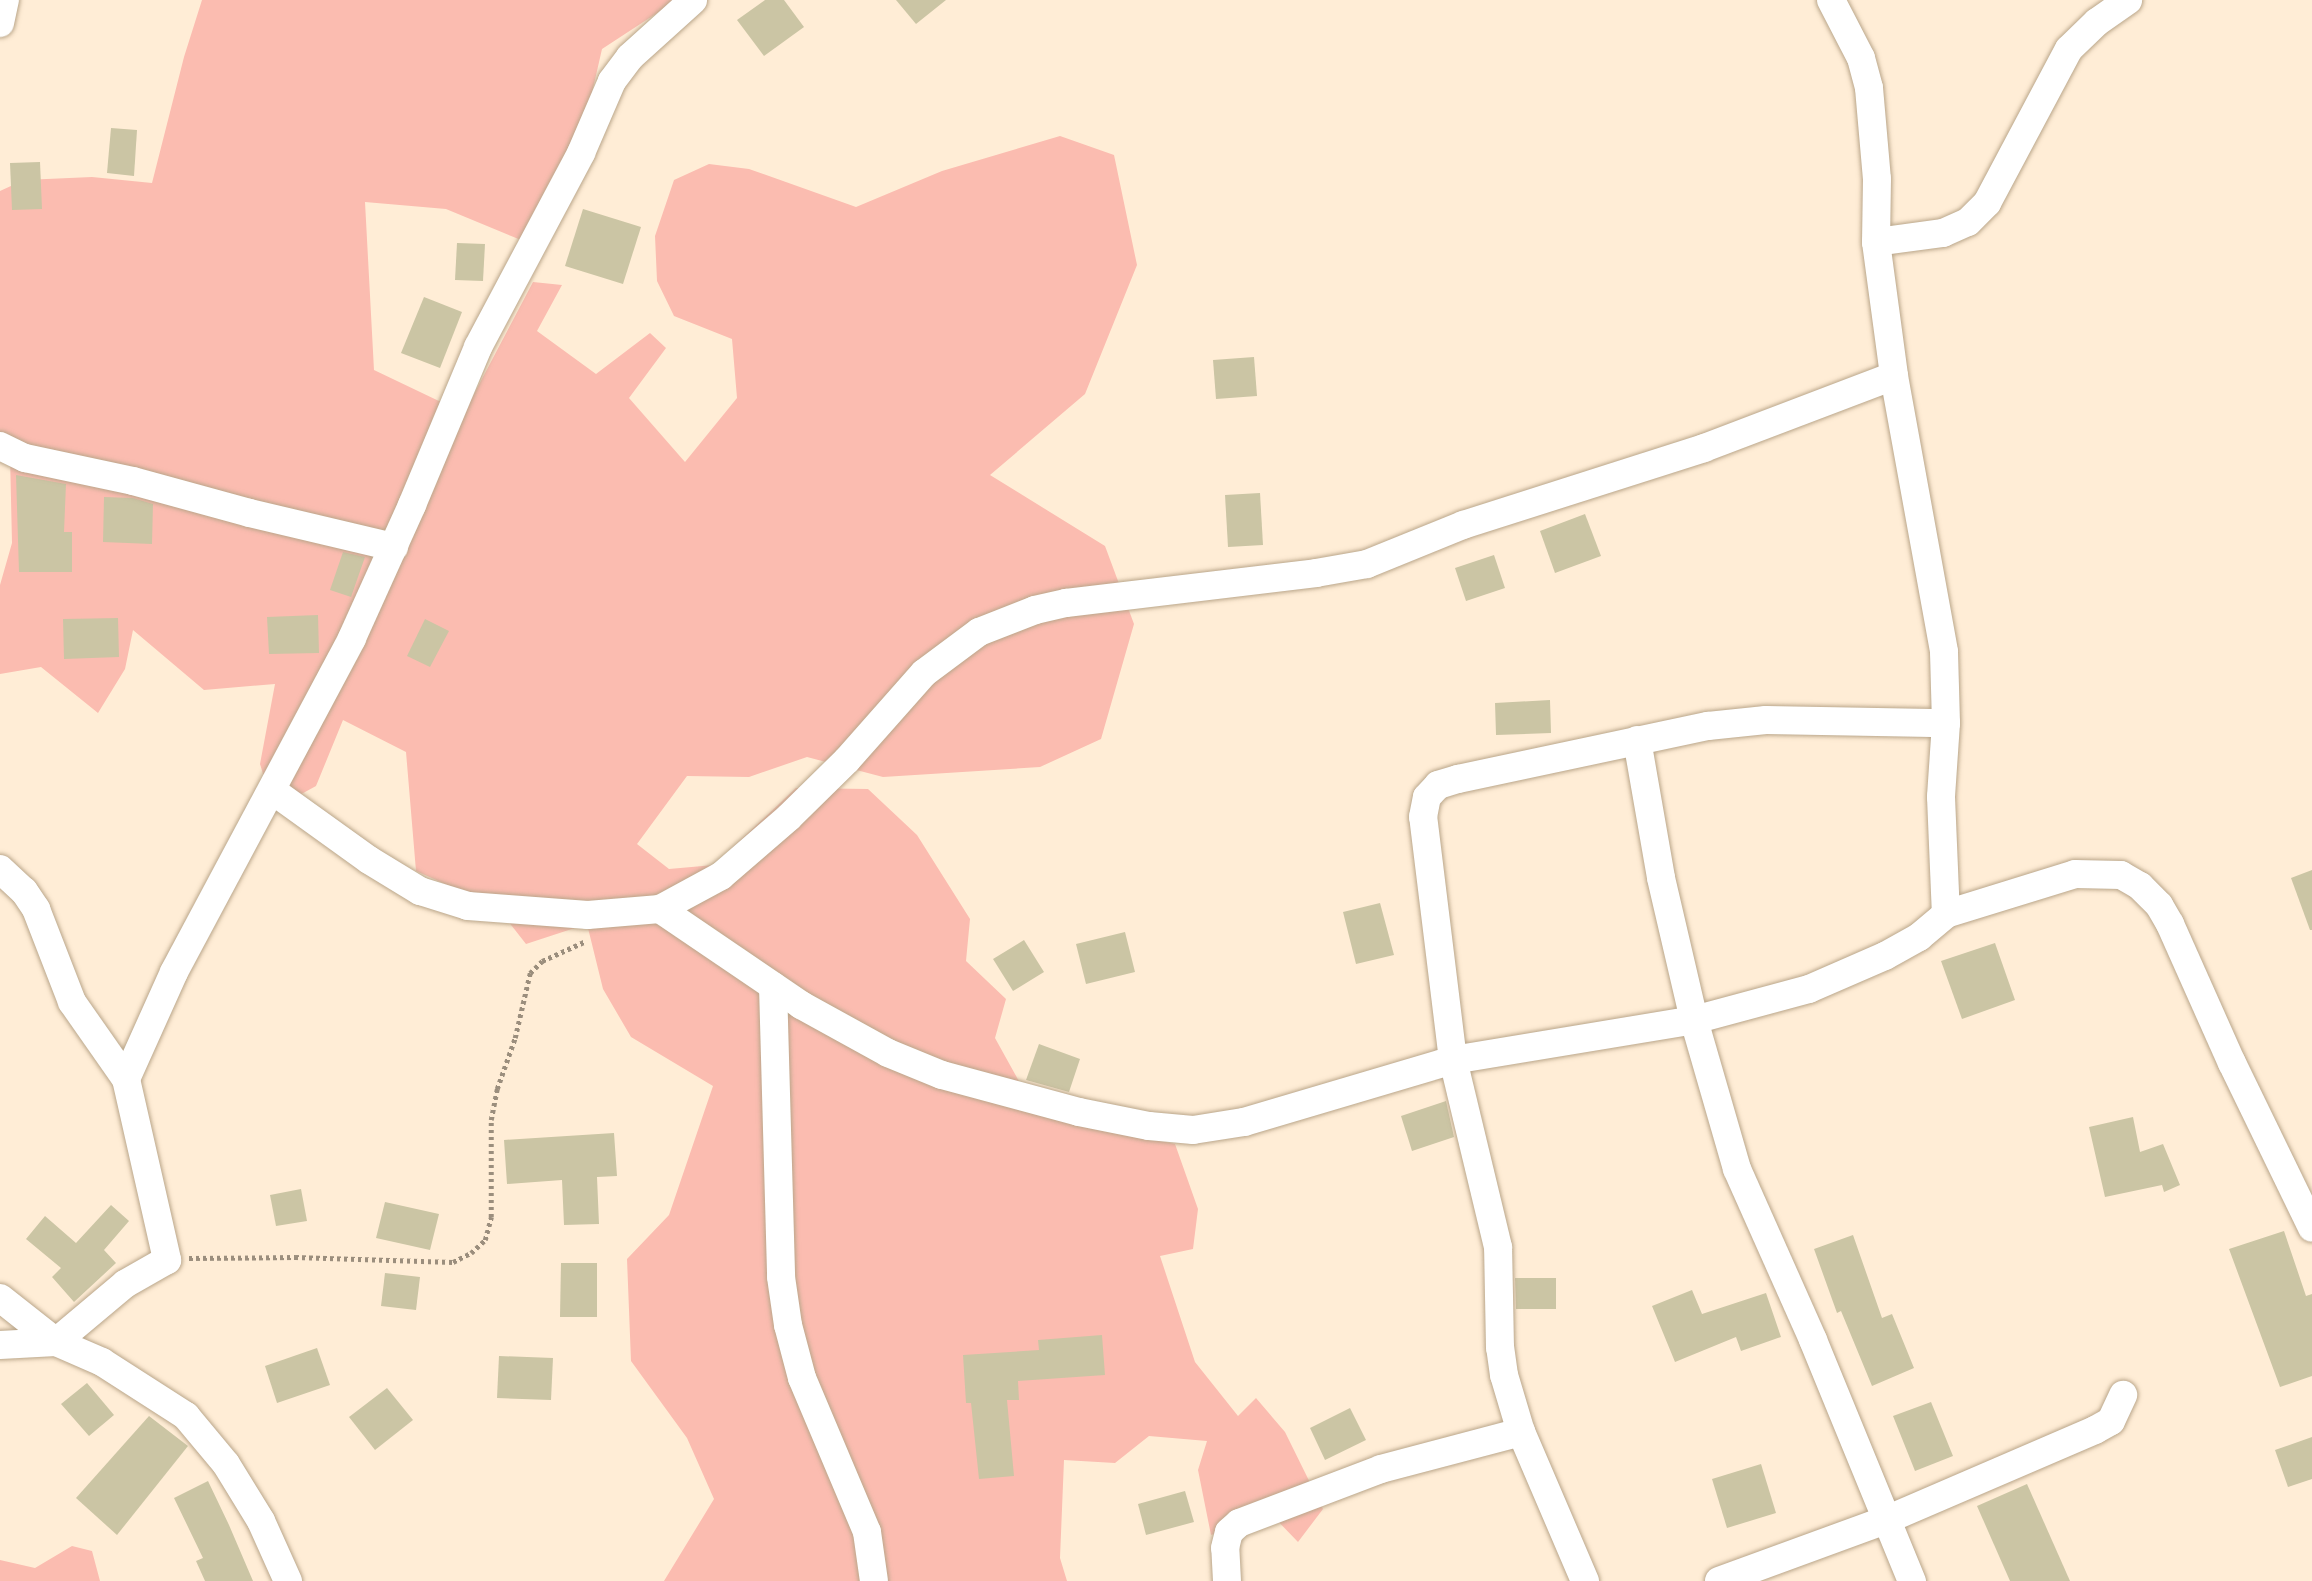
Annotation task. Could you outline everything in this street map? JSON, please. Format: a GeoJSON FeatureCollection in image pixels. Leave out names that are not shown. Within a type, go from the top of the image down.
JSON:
{"type":"FeatureCollection","features":[{"type":"Feature","properties":{"kind":"street"},"geometry":{"type":"LineString","coordinates":[[0,23],[5,0]]}},
{"type":"Feature","properties":{"kind":"street"},"geometry":{"type":"LineString","coordinates":[[126,1079],[174,972],[352,638],[394,547],[478,346],[581,153],[612,81],[630,57],[693,0]]}},
{"type":"Feature","properties":{"kind":"street"},"geometry":{"type":"LineString","coordinates":[[1831,0],[1861,58],[1869,88],[1877,178],[1876,242],[1894,376],[1938,604],[1944,652],[1946,723],[1941,797],[1946,914]]}},
{"type":"Feature","properties":{"kind":"street"},"geometry":{"type":"LineString","coordinates":[[1876,242],[1943,233],[1968,222],[1987,203],[2069,50],[2097,22],[2128,0]]}},
{"type":"Feature","properties":{"kind":"street"},"geometry":{"type":"LineString","coordinates":[[273,790],[369,860],[420,891],[468,906],[588,915],[660,909],[721,876],[789,817],[847,760],[924,673],[979,632],[1035,610],[1066,603],[1316,573],[1367,564],[1463,525],[1655,465],[1894,376]]}},
{"type":"Feature","properties":{"kind":"street"},"geometry":{"type":"LineString","coordinates":[[0,446],[25,458],[133,481],[250,513],[394,547]]}},
{"type":"Feature","properties":{"kind":"street"},"geometry":{"type":"LineString","coordinates":[[1585,1581],[1521,1432],[1504,1374],[1500,1348],[1498,1247],[1453,1060],[1423,817],[1427,797],[1438,785],[1458,779],[1708,726],[1766,720],[1946,723]]}},
{"type":"Feature","properties":{"kind":"street"},"geometry":{"type":"LineString","coordinates":[[1637,740],[1661,878],[1694,1020],[1737,1169],[1813,1340],[1912,1581]]}},
{"type":"Feature","properties":{"kind":"street"},"geometry":{"type":"LineString","coordinates":[[0,869],[24,891],[36,909],[72,1002],[126,1079],[167,1260],[125,1284],[56,1342],[0,1345]]}},
{"type":"Feature","properties":{"kind":"street"},"geometry":{"type":"LineString","coordinates":[[660,909],[774,986],[888,1054],[943,1075],[1079,1112],[1149,1126],[1193,1130],[1244,1122],[1453,1060],[1694,1020],[1809,989],[1851,972],[1919,937],[1946,914],[2075,874],[2121,875],[2140,886],[2159,905],[2171,924],[2232,1063],[2312,1228]]}},
{"type":"Feature","properties":{"kind":"street"},"geometry":{"type":"LineString","coordinates":[[774,986],[781,1277],[788,1325],[803,1378],[867,1532],[874,1581]]}},
{"type":"Feature","properties":{"kind":"street"},"geometry":{"type":"LineString","coordinates":[[0,1298],[56,1342],[131,1378],[186,1416],[226,1464],[261,1521],[288,1581]]}},
{"type":"Feature","properties":{"kind":"street"},"geometry":{"type":"LineString","coordinates":[[1719,1581],[1886,1520],[2095,1430],[2111,1421],[2123,1395]]}},
{"type":"Feature","properties":{"kind":"street"},"geometry":{"type":"LineString","coordinates":[[1227,1581],[1225,1548],[1229,1532],[1239,1522],[1381,1469],[1521,1432]]}},
{"type":"Feature","properties":{"kind":"path"},"geometry":{"type":"LineString","coordinates":[[167,1260],[295,1257],[453,1262],[471,1253],[485,1240],[491,1217],[491,1120],[497,1089],[515,1038],[530,973],[542,961],[592,938]]}},
{"type":"Feature","properties":{"kind":"shaded area"},"geometry":{"type":"Polygon","coordinates":[[[202,0],[677,0],[602,49],[573,176],[521,240],[446,209],[365,202],[374,370],[464,413],[533,282],[562,285],[537,331],[596,374],[650,333],[666,348],[629,398],[685,462],[737,398],[732,339],[674,316],[657,281],[655,236],[674,180],[709,164],[749,169],[856,207],[942,171],[1060,136],[1114,155],[1137,265],[1085,394],[990,475],[1105,546],[1134,624],[1101,739],[1040,767],[883,777],[807,757],[749,777],[687,776],[637,844],[669,869],[714,865],[796,788],[868,789],[917,835],[970,919],[966,961],[1006,999],[995,1038],[1031,1103],[1118,1132],[1175,1144],[1198,1209],[1193,1249],[1160,1256],[1195,1362],[1238,1416],[1256,1398],[1285,1432],[1323,1509],[1298,1542],[1270,1513],[1211,1535],[1198,1470],[1207,1441],[1149,1436],[1115,1463],[1064,1460],[1060,1558],[1067,1581],[664,1581],[714,1499],[687,1438],[631,1361],[627,1259],[669,1215],[713,1086],[631,1037],[603,989],[587,924],[526,944],[497,907],[416,871],[406,752],[343,720],[316,786],[274,809],[260,764],[275,684],[204,690],[133,630],[125,669],[98,713],[41,667],[0,674],[0,585],[12,543],[10,455],[0,449],[0,191],[24,180],[92,177],[152,183],[184,57],[202,0]]]}},
{"type":"Feature","properties":{"kind":"shaded area"},"geometry":{"type":"Polygon","coordinates":[[[72,1546],[92,1551],[100,1581],[0,1581],[0,1560],[35,1568],[72,1546]]]}},
{"type":"Feature","properties":{"kind":"building"},"geometry":{"type":"Polygon","coordinates":[[[765,0],[784,0],[804,27],[764,56],[737,20],[765,0]]]}},
{"type":"Feature","properties":{"kind":"building"},"geometry":{"type":"Polygon","coordinates":[[[896,0],[946,0],[916,24],[896,0]]]}},
{"type":"Feature","properties":{"kind":"building"},"geometry":{"type":"Polygon","coordinates":[[[111,128],[137,130],[134,176],[107,173],[111,128]]]}},
{"type":"Feature","properties":{"kind":"building"},"geometry":{"type":"Polygon","coordinates":[[[40,162],[42,209],[12,210],[10,163],[40,162]]]}},
{"type":"Feature","properties":{"kind":"building"},"geometry":{"type":"Polygon","coordinates":[[[583,209],[641,227],[623,284],[565,266],[583,209]]]}},
{"type":"Feature","properties":{"kind":"building"},"geometry":{"type":"Polygon","coordinates":[[[457,243],[485,244],[483,281],[455,280],[457,243]]]}},
{"type":"Feature","properties":{"kind":"building"},"geometry":{"type":"Polygon","coordinates":[[[424,297],[462,312],[440,368],[401,353],[424,297]]]}},
{"type":"Feature","properties":{"kind":"building"},"geometry":{"type":"Polygon","coordinates":[[[1254,357],[1257,396],[1216,399],[1213,360],[1254,357]]]}},
{"type":"Feature","properties":{"kind":"building"},"geometry":{"type":"Polygon","coordinates":[[[16,475],[66,484],[64,532],[72,532],[72,572],[19,572],[16,475]]]}},
{"type":"Feature","properties":{"kind":"building"},"geometry":{"type":"Polygon","coordinates":[[[1260,493],[1263,545],[1228,547],[1225,495],[1260,493]]]}},
{"type":"Feature","properties":{"kind":"building"},"geometry":{"type":"Polygon","coordinates":[[[104,497],[133,498],[153,504],[152,544],[103,542],[104,497]]]}},
{"type":"Feature","properties":{"kind":"building"},"geometry":{"type":"Polygon","coordinates":[[[1585,514],[1601,556],[1555,573],[1540,531],[1585,514]]]}},
{"type":"Feature","properties":{"kind":"building"},"geometry":{"type":"Polygon","coordinates":[[[343,552],[365,557],[351,597],[330,590],[343,552]]]}},
{"type":"Feature","properties":{"kind":"building"},"geometry":{"type":"Polygon","coordinates":[[[1494,555],[1505,588],[1466,601],[1455,568],[1494,555]]]}},
{"type":"Feature","properties":{"kind":"building"},"geometry":{"type":"Polygon","coordinates":[[[318,615],[319,653],[269,654],[267,617],[318,615]]]}},
{"type":"Feature","properties":{"kind":"building"},"geometry":{"type":"Polygon","coordinates":[[[118,618],[119,657],[64,659],[63,619],[118,618]]]}},
{"type":"Feature","properties":{"kind":"building"},"geometry":{"type":"Polygon","coordinates":[[[425,619],[449,631],[430,667],[407,656],[425,619]]]}},
{"type":"Feature","properties":{"kind":"building"},"geometry":{"type":"Polygon","coordinates":[[[1550,700],[1551,733],[1496,735],[1495,703],[1550,700]]]}},
{"type":"Feature","properties":{"kind":"building"},"geometry":{"type":"Polygon","coordinates":[[[2312,870],[2312,930],[2310,930],[2291,878],[2312,870]]]}},
{"type":"Feature","properties":{"kind":"building"},"geometry":{"type":"Polygon","coordinates":[[[1380,903],[1394,955],[1356,964],[1343,912],[1380,903]]]}},
{"type":"Feature","properties":{"kind":"building"},"geometry":{"type":"Polygon","coordinates":[[[1125,932],[1135,972],[1086,984],[1076,944],[1125,932]]]}},
{"type":"Feature","properties":{"kind":"building"},"geometry":{"type":"Polygon","coordinates":[[[1024,940],[1044,972],[1013,991],[993,959],[1024,940]]]}},
{"type":"Feature","properties":{"kind":"building"},"geometry":{"type":"Polygon","coordinates":[[[1995,943],[2015,1000],[1962,1019],[1941,961],[1995,943]]]}},
{"type":"Feature","properties":{"kind":"building"},"geometry":{"type":"Polygon","coordinates":[[[1039,1044],[1080,1059],[1069,1092],[1026,1080],[1039,1044]]]}},
{"type":"Feature","properties":{"kind":"building"},"geometry":{"type":"Polygon","coordinates":[[[1446,1101],[1454,1137],[1412,1151],[1401,1116],[1446,1101]]]}},
{"type":"Feature","properties":{"kind":"building"},"geometry":{"type":"Polygon","coordinates":[[[2133,1117],[2140,1152],[2163,1144],[2180,1185],[2164,1192],[2162,1185],[2105,1197],[2089,1127],[2133,1117]]]}},
{"type":"Feature","properties":{"kind":"building"},"geometry":{"type":"Polygon","coordinates":[[[614,1133],[617,1176],[597,1177],[599,1224],[564,1225],[562,1180],[507,1184],[504,1140],[614,1133]]]}},
{"type":"Feature","properties":{"kind":"building"},"geometry":{"type":"Polygon","coordinates":[[[301,1189],[307,1221],[276,1226],[270,1195],[301,1189]]]}},
{"type":"Feature","properties":{"kind":"building"},"geometry":{"type":"Polygon","coordinates":[[[385,1202],[439,1214],[430,1250],[376,1238],[385,1202]]]}},
{"type":"Feature","properties":{"kind":"building"},"geometry":{"type":"Polygon","coordinates":[[[111,1205],[129,1221],[104,1250],[116,1263],[74,1302],[52,1277],[61,1268],[26,1239],[45,1216],[76,1243],[111,1205]]]}},
{"type":"Feature","properties":{"kind":"building"},"geometry":{"type":"Polygon","coordinates":[[[2284,1231],[2306,1296],[2312,1294],[2312,1376],[2280,1387],[2229,1249],[2284,1231]]]}},
{"type":"Feature","properties":{"kind":"building"},"geometry":{"type":"Polygon","coordinates":[[[1853,1235],[1882,1318],[1892,1314],[1914,1368],[1872,1386],[1841,1311],[1837,1313],[1814,1249],[1853,1235]]]}},
{"type":"Feature","properties":{"kind":"building"},"geometry":{"type":"Polygon","coordinates":[[[561,1263],[597,1263],[597,1317],[560,1317],[561,1263]]]}},
{"type":"Feature","properties":{"kind":"building"},"geometry":{"type":"Polygon","coordinates":[[[385,1273],[420,1277],[416,1310],[381,1306],[385,1273]]]}},
{"type":"Feature","properties":{"kind":"building"},"geometry":{"type":"Polygon","coordinates":[[[1515,1278],[1556,1278],[1556,1309],[1516,1309],[1515,1278]]]}},
{"type":"Feature","properties":{"kind":"building"},"geometry":{"type":"Polygon","coordinates":[[[1692,1290],[1702,1314],[1766,1293],[1781,1337],[1741,1351],[1736,1337],[1675,1362],[1652,1306],[1692,1290]]]}},
{"type":"Feature","properties":{"kind":"building"},"geometry":{"type":"Polygon","coordinates":[[[1102,1335],[1105,1375],[1018,1381],[1019,1400],[1007,1400],[1014,1476],[979,1479],[971,1403],[966,1403],[963,1355],[1039,1350],[1038,1340],[1102,1335]]]}},
{"type":"Feature","properties":{"kind":"building"},"geometry":{"type":"Polygon","coordinates":[[[317,1348],[330,1385],[277,1403],[265,1366],[317,1348]]]}},
{"type":"Feature","properties":{"kind":"building"},"geometry":{"type":"Polygon","coordinates":[[[499,1356],[553,1358],[551,1400],[497,1398],[499,1356]]]}},
{"type":"Feature","properties":{"kind":"building"},"geometry":{"type":"Polygon","coordinates":[[[87,1383],[114,1415],[89,1436],[61,1404],[87,1383]]]}},
{"type":"Feature","properties":{"kind":"building"},"geometry":{"type":"Polygon","coordinates":[[[387,1388],[413,1420],[375,1450],[349,1417],[387,1388]]]}},
{"type":"Feature","properties":{"kind":"building"},"geometry":{"type":"Polygon","coordinates":[[[1931,1402],[1953,1456],[1915,1471],[1893,1416],[1931,1402]]]}},
{"type":"Feature","properties":{"kind":"building"},"geometry":{"type":"Polygon","coordinates":[[[1350,1408],[1366,1440],[1325,1460],[1310,1428],[1350,1408]]]}},
{"type":"Feature","properties":{"kind":"building"},"geometry":{"type":"Polygon","coordinates":[[[149,1416],[188,1446],[117,1535],[76,1498],[149,1416]]]}},
{"type":"Feature","properties":{"kind":"building"},"geometry":{"type":"Polygon","coordinates":[[[2312,1437],[2312,1479],[2288,1487],[2275,1450],[2312,1437]]]}},
{"type":"Feature","properties":{"kind":"building"},"geometry":{"type":"Polygon","coordinates":[[[1761,1464],[1776,1513],[1727,1528],[1712,1479],[1761,1464]]]}},
{"type":"Feature","properties":{"kind":"building"},"geometry":{"type":"Polygon","coordinates":[[[208,1481],[253,1581],[205,1581],[196,1561],[203,1558],[174,1498],[208,1481]]]}},
{"type":"Feature","properties":{"kind":"building"},"geometry":{"type":"Polygon","coordinates":[[[2027,1484],[2070,1581],[2010,1581],[1977,1506],[2027,1484]]]}},
{"type":"Feature","properties":{"kind":"building"},"geometry":{"type":"Polygon","coordinates":[[[1185,1491],[1194,1522],[1146,1535],[1138,1504],[1185,1491]]]}}]}
